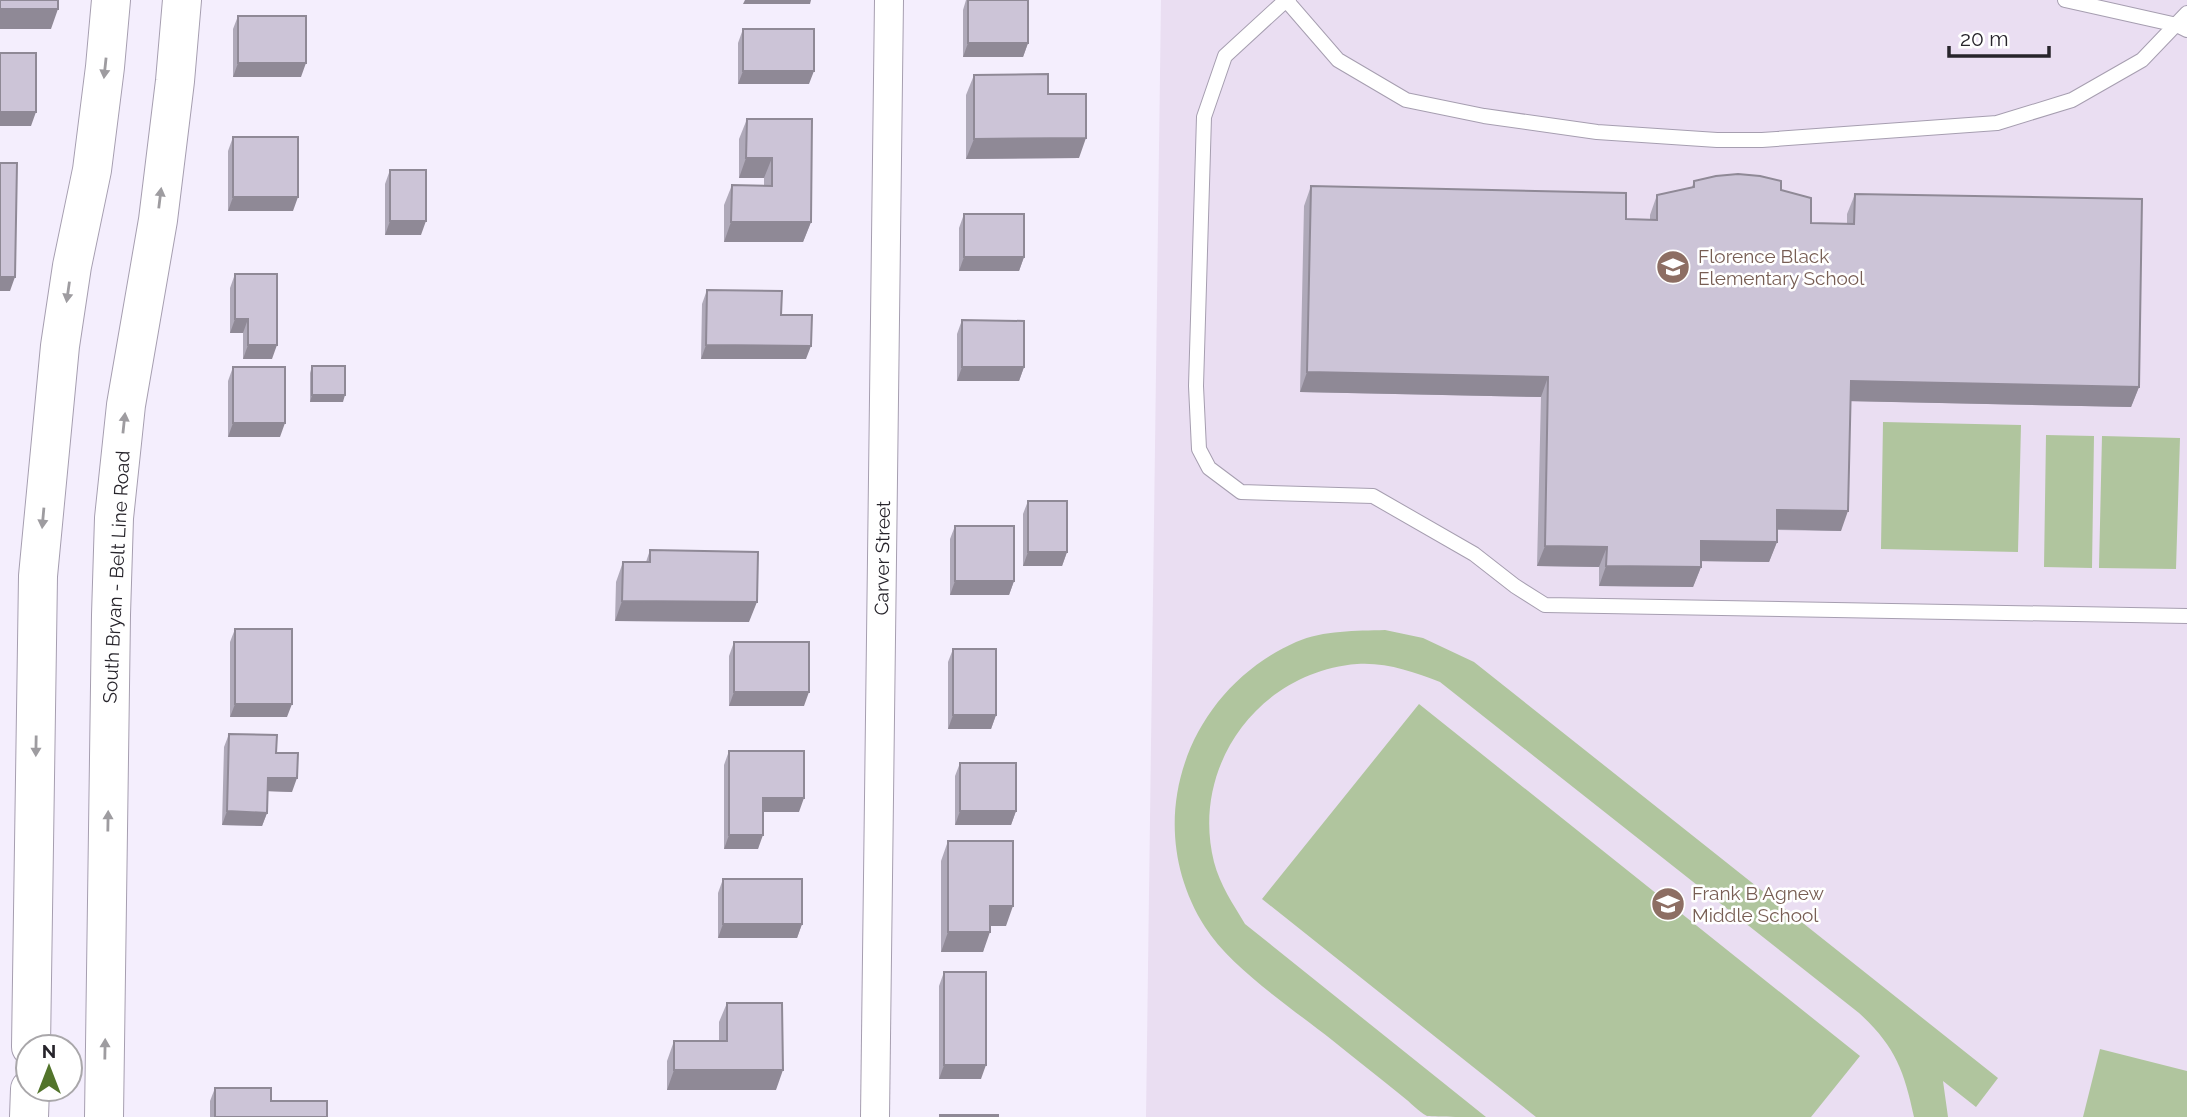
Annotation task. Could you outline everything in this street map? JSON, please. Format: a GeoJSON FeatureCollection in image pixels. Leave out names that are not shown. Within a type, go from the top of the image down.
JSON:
{"type":"FeatureCollection","features":[{"type":"Feature","properties":{"kind":"main road"},"geometry":{"type":"LineString","coordinates":[[31,1033],[38,576],[60,345],[72,266],[92,170],[106,67],[111,0]]}},
{"type":"Feature","properties":{"kind":"main road","name":"South Bryan - Belt Line Road"},"geometry":{"type":"LineString","coordinates":[[104,1117],[114,518],[126,405],[158,220],[182,0]]}},
{"type":"Feature","properties":{"kind":"street","name":"Carver Street"},"geometry":{"type":"LineString","coordinates":[[875,1117],[889,0]]}},
{"type":"Feature","properties":{"kind":"lane"},"geometry":{"type":"LineString","coordinates":[[2187,13],[2182,28],[2142,60],[2072,100],[1997,123],[1762,140],[1717,140],[1598,132],[1484,116],[1406,100],[1338,60],[1287,0],[1225,57],[1204,117],[1196,386],[1199,449],[1209,468],[1241,492],[1373,496],[1474,554],[1545,605],[2187,616]]}},
{"type":"Feature","properties":{"kind":"lane"},"geometry":{"type":"LineString","coordinates":[[2065,0],[2182,28]]}},
{"type":"Feature","properties":{"kind":"shaded area"},"geometry":{"type":"Polygon","coordinates":[[[1161,0],[2187,0],[2187,1117],[1146,1117],[1161,0]]]}},
{"type":"Feature","properties":{"kind":"green space"},"geometry":{"type":"Polygon","coordinates":[[[1883,422],[2021,425],[2018,552],[1881,549],[1883,422]]]}},
{"type":"Feature","properties":{"kind":"green space"},"geometry":{"type":"Polygon","coordinates":[[[2046,435],[2094,436],[2092,568],[2044,567],[2046,435]]]}},
{"type":"Feature","properties":{"kind":"green space"},"geometry":{"type":"Polygon","coordinates":[[[2102,436],[2180,438],[2176,569],[2099,568],[2102,436]]]}},
{"type":"Feature","properties":{"kind":"green space"},"geometry":{"type":"Polygon","coordinates":[[[1385,630],[1423,638],[1474,662],[1998,1078],[1976,1107],[1943,1081],[1948,1117],[1914,1117],[1902,1072],[1890,1048],[1859,1013],[1440,682],[1389,666],[1357,664],[1322,671],[1290,685],[1262,705],[1240,730],[1223,759],[1212,792],[1209,826],[1214,862],[1223,886],[1245,924],[1486,1117],[1427,1116],[1246,973],[1205,927],[1185,887],[1176,845],[1176,804],[1184,764],[1201,726],[1226,693],[1258,664],[1296,642],[1318,635],[1385,630]]]}},
{"type":"Feature","properties":{"kind":"green space"},"geometry":{"type":"Polygon","coordinates":[[[1419,704],[1860,1056],[1811,1117],[1536,1117],[1262,899],[1419,704]]]}},
{"type":"Feature","properties":{"kind":"green space"},"geometry":{"type":"Polygon","coordinates":[[[2100,1049],[2187,1071],[2187,1117],[2083,1117],[2100,1049]]]}},
{"type":"Feature","properties":{"kind":"building"},"geometry":{"type":"Polygon","coordinates":[[[0,0],[58,0],[58,9],[0,9],[0,0]]]}},
{"type":"Feature","properties":{"kind":"building"},"geometry":{"type":"Polygon","coordinates":[[[968,0],[1028,0],[1028,43],[968,43],[968,0]]]}},
{"type":"Feature","properties":{"kind":"building"},"geometry":{"type":"Polygon","coordinates":[[[238,16],[306,16],[306,63],[238,63],[238,16]]]}},
{"type":"Feature","properties":{"kind":"building"},"geometry":{"type":"Polygon","coordinates":[[[743,29],[814,29],[814,71],[743,71],[743,29]]]}},
{"type":"Feature","properties":{"kind":"building"},"geometry":{"type":"Polygon","coordinates":[[[0,53],[36,53],[36,112],[0,112],[0,53]]]}},
{"type":"Feature","properties":{"kind":"building"},"geometry":{"type":"Polygon","coordinates":[[[1048,74],[1048,94],[1086,94],[1086,138],[974,139],[974,75],[1048,74]]]}},
{"type":"Feature","properties":{"kind":"building"},"geometry":{"type":"Polygon","coordinates":[[[747,119],[812,119],[811,222],[731,222],[732,185],[772,186],[772,158],[746,158],[747,119]]]}},
{"type":"Feature","properties":{"kind":"building"},"geometry":{"type":"Polygon","coordinates":[[[233,137],[298,137],[298,197],[233,197],[233,137]]]}},
{"type":"Feature","properties":{"kind":"building"},"geometry":{"type":"Polygon","coordinates":[[[0,163],[17,163],[15,277],[0,277],[0,163]]]}},
{"type":"Feature","properties":{"kind":"building"},"geometry":{"type":"Polygon","coordinates":[[[390,170],[426,170],[426,221],[390,221],[390,170]]]}},
{"type":"Feature","properties":{"kind":"building"},"geometry":{"type":"Polygon","coordinates":[[[1738,174],[1781,181],[1781,190],[1811,198],[1811,223],[1854,224],[1855,194],[2142,199],[2139,387],[1851,381],[1848,511],[1777,510],[1777,542],[1701,541],[1701,567],[1606,566],[1607,547],[1545,546],[1548,377],[1307,372],[1311,186],[1626,193],[1626,219],[1657,220],[1657,195],[1694,187],[1694,181],[1738,174]]]}},
{"type":"Feature","properties":{"kind":"building"},"geometry":{"type":"Polygon","coordinates":[[[964,214],[1024,214],[1024,257],[964,257],[964,214]]]}},
{"type":"Feature","properties":{"kind":"building"},"geometry":{"type":"Polygon","coordinates":[[[235,274],[277,274],[277,345],[248,345],[248,319],[235,319],[235,274]]]}},
{"type":"Feature","properties":{"kind":"building"},"geometry":{"type":"Polygon","coordinates":[[[707,290],[782,291],[781,315],[812,315],[811,346],[706,345],[707,290]]]}},
{"type":"Feature","properties":{"kind":"building"},"geometry":{"type":"Polygon","coordinates":[[[962,320],[1024,321],[1024,367],[962,367],[962,320]]]}},
{"type":"Feature","properties":{"kind":"building"},"geometry":{"type":"Polygon","coordinates":[[[312,366],[345,366],[345,395],[312,395],[312,366]]]}},
{"type":"Feature","properties":{"kind":"building"},"geometry":{"type":"Polygon","coordinates":[[[233,367],[285,367],[285,423],[233,423],[233,367]]]}},
{"type":"Feature","properties":{"kind":"building"},"geometry":{"type":"Polygon","coordinates":[[[1028,501],[1067,501],[1067,552],[1028,552],[1028,501]]]}},
{"type":"Feature","properties":{"kind":"building"},"geometry":{"type":"Polygon","coordinates":[[[955,526],[1014,526],[1014,581],[955,581],[955,526]]]}},
{"type":"Feature","properties":{"kind":"building"},"geometry":{"type":"Polygon","coordinates":[[[650,550],[758,552],[757,602],[622,601],[623,562],[650,562],[650,550]]]}},
{"type":"Feature","properties":{"kind":"building"},"geometry":{"type":"Polygon","coordinates":[[[235,629],[292,629],[292,704],[235,704],[235,629]]]}},
{"type":"Feature","properties":{"kind":"building"},"geometry":{"type":"Polygon","coordinates":[[[734,642],[809,642],[809,692],[734,692],[734,642]]]}},
{"type":"Feature","properties":{"kind":"building"},"geometry":{"type":"Polygon","coordinates":[[[953,649],[996,649],[996,715],[953,715],[953,649]]]}},
{"type":"Feature","properties":{"kind":"building"},"geometry":{"type":"Polygon","coordinates":[[[229,734],[277,735],[276,753],[298,753],[297,778],[268,778],[267,813],[227,811],[229,734]]]}},
{"type":"Feature","properties":{"kind":"building"},"geometry":{"type":"Polygon","coordinates":[[[729,751],[804,751],[804,798],[763,798],[763,835],[729,835],[729,751]]]}},
{"type":"Feature","properties":{"kind":"building"},"geometry":{"type":"Polygon","coordinates":[[[960,763],[1016,763],[1016,811],[960,811],[960,763]]]}},
{"type":"Feature","properties":{"kind":"building"},"geometry":{"type":"Polygon","coordinates":[[[948,841],[1013,841],[1013,906],[990,906],[990,932],[948,932],[948,841]]]}},
{"type":"Feature","properties":{"kind":"building"},"geometry":{"type":"Polygon","coordinates":[[[723,879],[802,879],[802,924],[723,924],[723,879]]]}},
{"type":"Feature","properties":{"kind":"building"},"geometry":{"type":"Polygon","coordinates":[[[944,972],[986,972],[986,1065],[944,1065],[944,972]]]}},
{"type":"Feature","properties":{"kind":"building"},"geometry":{"type":"Polygon","coordinates":[[[727,1003],[782,1003],[783,1070],[674,1070],[674,1041],[727,1041],[727,1003]]]}},
{"type":"Feature","properties":{"kind":"building"},"geometry":{"type":"Polygon","coordinates":[[[215,1088],[271,1088],[271,1101],[327,1101],[327,1117],[215,1117],[215,1088]]]}},
{"type":"Feature","properties":{"kind":"building"},"geometry":{"type":"Polygon","coordinates":[[[998,1115],[998,1117],[940,1117],[998,1115]]]}},
{"type":"Feature","properties":{"kind":"place","name":"Florence Black Elementary School"},"geometry":{"type":"Point","coordinates":[1673,267]}},
{"type":"Feature","properties":{"kind":"place","name":"Frank B Agnew Middle School"},"geometry":{"type":"Point","coordinates":[1668,904]}}]}
